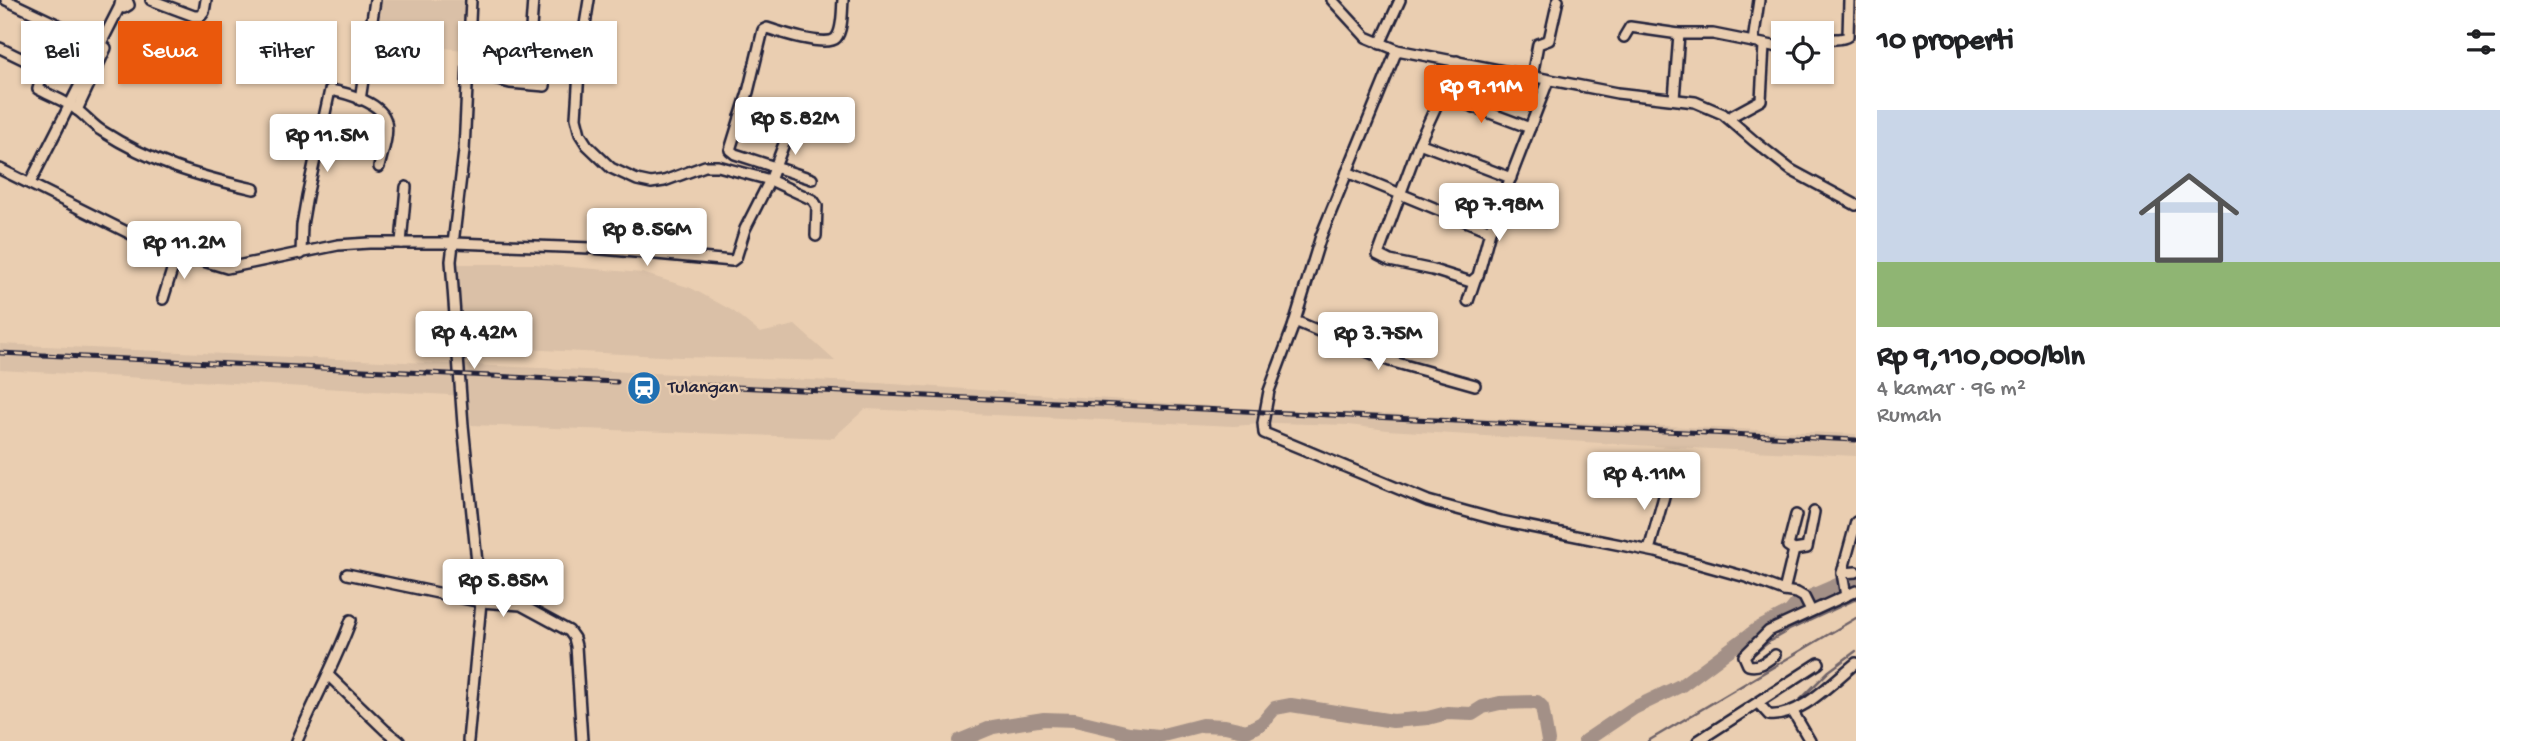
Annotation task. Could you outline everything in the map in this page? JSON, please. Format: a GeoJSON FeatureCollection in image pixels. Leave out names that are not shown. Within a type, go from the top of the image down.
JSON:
{"type":"FeatureCollection","features":[{"type":"Feature","properties":{"kind":"street"},"geometry":{"type":"LineString","coordinates":[[6,0],[50,21]]}},
{"type":"Feature","properties":{"kind":"street"},"geometry":{"type":"LineString","coordinates":[[151,0],[194,16],[201,16],[206,0]]}},
{"type":"Feature","properties":{"kind":"street"},"geometry":{"type":"LineString","coordinates":[[360,100],[375,0]]}},
{"type":"Feature","properties":{"kind":"street"},"geometry":{"type":"LineString","coordinates":[[470,21],[471,0]]}},
{"type":"Feature","properties":{"kind":"street"},"geometry":{"type":"LineString","coordinates":[[532,21],[533,0]]}},
{"type":"Feature","properties":{"kind":"street"},"geometry":{"type":"LineString","coordinates":[[589,0],[580,56],[576,118],[580,134],[587,145],[611,168],[637,180],[651,183],[712,165],[812,179]]}},
{"type":"Feature","properties":{"kind":"street"},"geometry":{"type":"LineString","coordinates":[[816,236],[817,206],[813,200],[773,174],[731,152],[763,30],[767,28],[808,39],[834,40],[838,35],[843,0]]}},
{"type":"Feature","properties":{"kind":"street"},"geometry":{"type":"LineString","coordinates":[[1332,0],[1360,32],[1397,50],[1617,93],[1695,102],[1728,118],[1782,164],[1856,205]]}},
{"type":"Feature","properties":{"kind":"street"},"geometry":{"type":"LineString","coordinates":[[1380,44],[1400,0]]}},
{"type":"Feature","properties":{"kind":"street"},"geometry":{"type":"LineString","coordinates":[[1532,77],[1538,44],[1549,39],[1559,0]]}},
{"type":"Feature","properties":{"kind":"street"},"geometry":{"type":"LineString","coordinates":[[1753,41],[1759,0]]}},
{"type":"Feature","properties":{"kind":"street"},"geometry":{"type":"LineString","coordinates":[[1834,39],[1848,36],[1849,0]]}},
{"type":"Feature","properties":{"kind":"street"},"geometry":{"type":"LineString","coordinates":[[104,47],[124,2]]}},
{"type":"Feature","properties":{"kind":"street"},"geometry":{"type":"LineString","coordinates":[[1624,37],[1630,27],[1679,34],[1713,34],[1771,46]]}},
{"type":"Feature","properties":{"kind":"street"},"geometry":{"type":"LineString","coordinates":[[1674,99],[1679,34]]}},
{"type":"Feature","properties":{"kind":"street"},"geometry":{"type":"LineString","coordinates":[[1728,118],[1761,100],[1764,45]]}},
{"type":"Feature","properties":{"kind":"street"},"geometry":{"type":"LineString","coordinates":[[0,48],[39,67],[42,76],[38,89],[74,108],[103,132],[158,162],[205,178],[254,189]]}},
{"type":"Feature","properties":{"kind":"street"},"geometry":{"type":"LineString","coordinates":[[1397,50],[1321,236],[1295,321],[1269,391],[1264,433],[1429,501],[1501,521],[1649,550],[1746,577],[1797,593],[1804,597],[1810,609]]}},
{"type":"Feature","properties":{"kind":"street"},"geometry":{"type":"LineString","coordinates":[[1457,61],[1419,143],[1378,256],[1433,270],[1462,281],[1475,281]]}},
{"type":"Feature","properties":{"kind":"street"},"geometry":{"type":"LineString","coordinates":[[1468,302],[1490,231],[1548,80]]}},
{"type":"Feature","properties":{"kind":"street"},"geometry":{"type":"LineString","coordinates":[[30,183],[86,84]]}},
{"type":"Feature","properties":{"kind":"street"},"geometry":{"type":"LineString","coordinates":[[468,84],[451,282],[481,602],[468,741]]}},
{"type":"Feature","properties":{"kind":"street"},"geometry":{"type":"LineString","coordinates":[[522,84],[545,86]]}},
{"type":"Feature","properties":{"kind":"street"},"geometry":{"type":"LineString","coordinates":[[300,254],[304,215],[330,91],[360,100],[379,110],[386,121],[379,167]]}},
{"type":"Feature","properties":{"kind":"street"},"geometry":{"type":"LineString","coordinates":[[1442,94],[1530,128]]}},
{"type":"Feature","properties":{"kind":"street"},"geometry":{"type":"LineString","coordinates":[[740,117],[763,122]]}},
{"type":"Feature","properties":{"kind":"street"},"geometry":{"type":"LineString","coordinates":[[0,169],[159,248],[227,268],[338,245],[401,243],[591,248],[733,260],[745,229],[773,174],[788,133]]}},
{"type":"Feature","properties":{"kind":"street"},"geometry":{"type":"LineString","coordinates":[[1419,143],[1511,178]]}},
{"type":"Feature","properties":{"kind":"street"},"geometry":{"type":"LineString","coordinates":[[1347,172],[1490,231]]}},
{"type":"Feature","properties":{"kind":"street"},"geometry":{"type":"LineString","coordinates":[[401,243],[406,187]]}},
{"type":"Feature","properties":{"kind":"street"},"geometry":{"type":"LineString","coordinates":[[163,299],[177,254]]}},
{"type":"Feature","properties":{"kind":"street"},"geometry":{"type":"LineString","coordinates":[[1295,321],[1390,361],[1475,385]]}},
{"type":"Feature","properties":{"kind":"street"},"geometry":{"type":"LineString","coordinates":[[1649,550],[1668,482]]}},
{"type":"Feature","properties":{"kind":"street"},"geometry":{"type":"LineString","coordinates":[[1794,550],[1807,546],[1814,512]]}},
{"type":"Feature","properties":{"kind":"street"},"geometry":{"type":"LineString","coordinates":[[1794,550],[1788,546],[1796,515]]}},
{"type":"Feature","properties":{"kind":"street"},"geometry":{"type":"LineString","coordinates":[[1844,585],[1856,522]]}},
{"type":"Feature","properties":{"kind":"street"},"geometry":{"type":"LineString","coordinates":[[1784,591],[1794,550]]}},
{"type":"Feature","properties":{"kind":"street"},"geometry":{"type":"LineString","coordinates":[[1775,654],[1760,665],[1746,662],[1747,651],[1769,631],[1810,609],[1844,585],[1856,572]]}},
{"type":"Feature","properties":{"kind":"street"},"geometry":{"type":"LineString","coordinates":[[347,574],[481,602],[522,605],[559,625],[574,638],[582,741]]}},
{"type":"Feature","properties":{"kind":"street"},"geometry":{"type":"LineString","coordinates":[[1844,585],[1856,591]]}},
{"type":"Feature","properties":{"kind":"street"},"geometry":{"type":"LineString","coordinates":[[297,741],[351,620]]}},
{"type":"Feature","properties":{"kind":"street"},"geometry":{"type":"LineString","coordinates":[[1698,741],[1819,663]]}},
{"type":"Feature","properties":{"kind":"street"},"geometry":{"type":"LineString","coordinates":[[1758,703],[1769,715],[1784,716],[1805,705],[1856,663]]}},
{"type":"Feature","properties":{"kind":"street"},"geometry":{"type":"LineString","coordinates":[[328,675],[384,730],[399,741]]}},
{"type":"Feature","properties":{"kind":"street"},"geometry":{"type":"LineString","coordinates":[[1794,711],[1810,741]]}},
{"type":"Feature","properties":{"kind":"shaded area"},"geometry":{"type":"Polygon","coordinates":[[[380,0],[464,0],[464,21],[458,21],[458,49],[444,48],[444,21],[376,21],[380,0]]]}},
{"type":"Feature","properties":{"kind":"shaded area"},"geometry":{"type":"Polygon","coordinates":[[[457,264],[535,264],[642,273],[691,288],[733,311],[760,333],[795,325],[835,361],[463,349],[457,264]]]}},
{"type":"Feature","properties":{"kind":"shaded area"},"geometry":{"type":"Polygon","coordinates":[[[0,344],[878,383],[1237,408],[1856,434],[1856,456],[1387,430],[1349,425],[1274,423],[1234,426],[865,409],[833,438],[471,425],[467,396],[0,370],[0,344]]]}},
{"type":"Feature","properties":{"kind":"waterway"},"geometry":{"type":"LineString","coordinates":[[1585,741],[1634,708],[1682,685],[1756,630],[1790,612],[1798,602],[1856,577]]}},
{"type":"Feature","properties":{"kind":"waterway"},"geometry":{"type":"LineString","coordinates":[[1747,660],[1770,641],[1791,629],[1856,599]]}},
{"type":"Feature","properties":{"kind":"waterway"},"geometry":{"type":"LineString","coordinates":[[1648,741],[1856,618]]}},
{"type":"Feature","properties":{"kind":"waterway"},"geometry":{"type":"LineString","coordinates":[[1795,705],[1829,671],[1856,651]]}},
{"type":"Feature","properties":{"kind":"waterway"},"geometry":{"type":"LineString","coordinates":[[959,741],[993,727],[1044,719],[1075,720],[1129,733],[1159,736],[1202,725],[1247,731],[1262,723],[1275,708],[1291,705],[1393,721],[1428,718],[1447,713],[1472,714],[1483,707],[1500,703],[1537,702],[1542,707],[1548,741]]}},
{"type":"Feature","properties":{"kind":"railway"},"geometry":{"type":"LineString","coordinates":[[0,353],[617,382]]}},
{"type":"Feature","properties":{"kind":"railway"},"geometry":{"type":"LineString","coordinates":[[674,384],[1856,440]]}},
{"type":"Feature","properties":{"kind":"place","name":"Tulangan"},"geometry":{"type":"Point","coordinates":[644,388]}}]}
